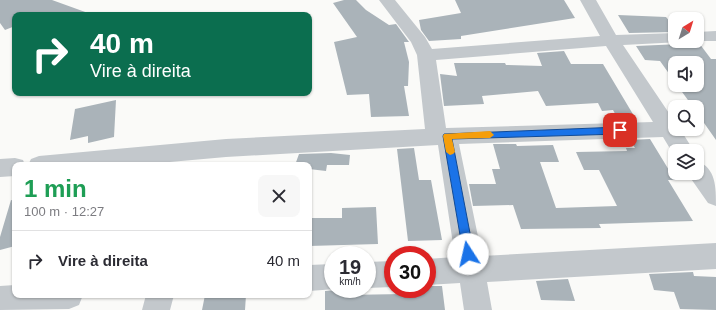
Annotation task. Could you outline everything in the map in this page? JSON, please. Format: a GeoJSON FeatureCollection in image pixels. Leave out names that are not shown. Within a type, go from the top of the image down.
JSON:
{"type":"FeatureCollection","features":[{"type":"Feature","properties":{"kind":"street"},"geometry":{"type":"LineString","coordinates":[[588,0],[611,40],[678,144]]}},
{"type":"Feature","properties":{"kind":"street"},"geometry":{"type":"LineString","coordinates":[[392,1],[420,40],[426,55],[471,269],[478,310]]}},
{"type":"Feature","properties":{"kind":"street"},"geometry":{"type":"LineString","coordinates":[[704,37],[716,36]]}},
{"type":"Feature","properties":{"kind":"street"},"geometry":{"type":"LineString","coordinates":[[426,55],[611,40],[668,38]]}},
{"type":"Feature","properties":{"kind":"street"},"geometry":{"type":"LineString","coordinates":[[71,162],[226,148],[442,136],[667,129]]}},
{"type":"Feature","properties":{"kind":"street"},"geometry":{"type":"LineString","coordinates":[[0,168],[12,167]]}},
{"type":"Feature","properties":{"kind":"street"},"geometry":{"type":"LineString","coordinates":[[704,180],[716,196]]}},
{"type":"Feature","properties":{"kind":"street"},"geometry":{"type":"LineString","coordinates":[[436,271],[716,256]]}},
{"type":"Feature","properties":{"kind":"street"},"geometry":{"type":"LineString","coordinates":[[312,278],[324,277]]}},
{"type":"Feature","properties":{"kind":"street"},"geometry":{"type":"LineString","coordinates":[[0,300],[28,298]]}},
{"type":"Feature","properties":{"kind":"street"},"geometry":{"type":"LineString","coordinates":[[156,310],[159,298]]}},
{"type":"Feature","properties":{"kind":"building"},"geometry":{"type":"Polygon","coordinates":[[[0,0],[52,0],[85,12],[12,12],[12,27],[5,30],[0,23],[0,0]]]}},
{"type":"Feature","properties":{"kind":"building"},"geometry":{"type":"Polygon","coordinates":[[[344,0],[356,0],[366,10],[389,25],[396,24],[409,42],[404,42],[409,62],[408,86],[404,86],[409,116],[371,117],[369,94],[347,95],[334,42],[357,37],[333,3],[344,0]]]}},
{"type":"Feature","properties":{"kind":"building"},"geometry":{"type":"Polygon","coordinates":[[[455,0],[564,0],[575,18],[461,36],[461,39],[429,41],[421,30],[419,20],[461,13],[455,0]]]}},
{"type":"Feature","properties":{"kind":"building"},"geometry":{"type":"Polygon","coordinates":[[[618,15],[666,17],[668,19],[668,32],[629,33],[618,15]]]}},
{"type":"Feature","properties":{"kind":"building"},"geometry":{"type":"Polygon","coordinates":[[[668,45],[668,48],[703,48],[711,59],[716,59],[716,140],[704,123],[704,100],[688,100],[682,92],[704,92],[704,56],[668,56],[668,72],[660,61],[645,60],[636,46],[668,45]]]}},
{"type":"Feature","properties":{"kind":"building"},"geometry":{"type":"Polygon","coordinates":[[[564,51],[571,64],[603,64],[637,121],[619,121],[613,110],[602,111],[598,103],[546,106],[538,91],[482,96],[484,104],[444,106],[440,74],[457,76],[454,63],[505,63],[506,65],[542,66],[537,53],[564,51]]]}},
{"type":"Feature","properties":{"kind":"building"},"geometry":{"type":"Polygon","coordinates":[[[116,100],[114,137],[88,143],[88,136],[70,140],[75,109],[116,100]]]}},
{"type":"Feature","properties":{"kind":"building"},"geometry":{"type":"Polygon","coordinates":[[[650,139],[668,169],[668,180],[693,221],[599,224],[601,228],[521,229],[513,205],[473,206],[469,184],[496,184],[492,169],[500,169],[493,144],[516,144],[517,146],[553,145],[559,162],[540,162],[556,208],[617,206],[599,170],[584,170],[576,152],[627,151],[626,148],[635,148],[630,140],[650,139]]]}},
{"type":"Feature","properties":{"kind":"building"},"geometry":{"type":"Polygon","coordinates":[[[414,148],[419,180],[431,180],[442,240],[408,241],[397,149],[414,148]]]}},
{"type":"Feature","properties":{"kind":"building"},"geometry":{"type":"Polygon","coordinates":[[[331,153],[350,155],[349,165],[327,165],[326,171],[312,169],[312,162],[296,162],[299,154],[331,153]]]}},
{"type":"Feature","properties":{"kind":"building"},"geometry":{"type":"Polygon","coordinates":[[[12,200],[12,247],[0,250],[0,237],[12,200]]]}},
{"type":"Feature","properties":{"kind":"building"},"geometry":{"type":"Polygon","coordinates":[[[376,207],[378,244],[312,246],[312,218],[342,218],[342,208],[376,207]]]}},
{"type":"Feature","properties":{"kind":"building"},"geometry":{"type":"Polygon","coordinates":[[[693,272],[694,276],[716,277],[716,310],[680,309],[674,292],[654,290],[649,274],[693,272]]]}},
{"type":"Feature","properties":{"kind":"building"},"geometry":{"type":"Polygon","coordinates":[[[568,279],[575,301],[541,300],[536,281],[568,279]]]}},
{"type":"Feature","properties":{"kind":"building"},"geometry":{"type":"Polygon","coordinates":[[[436,286],[442,286],[445,310],[325,310],[325,298],[376,298],[376,294],[384,294],[384,298],[436,298],[436,286]]]}},
{"type":"Feature","properties":{"kind":"building"},"geometry":{"type":"Polygon","coordinates":[[[204,298],[246,298],[245,310],[202,310],[204,298]]]}},
{"type":"Feature","properties":{"kind":"slow traffic"},"geometry":{"type":"LineString","coordinates":[[450,152],[448,136],[490,135]]}},
{"type":"Feature","properties":{"kind":"route"},"geometry":{"type":"LineString","coordinates":[[468,254],[448,136],[620,130]]}}]}
